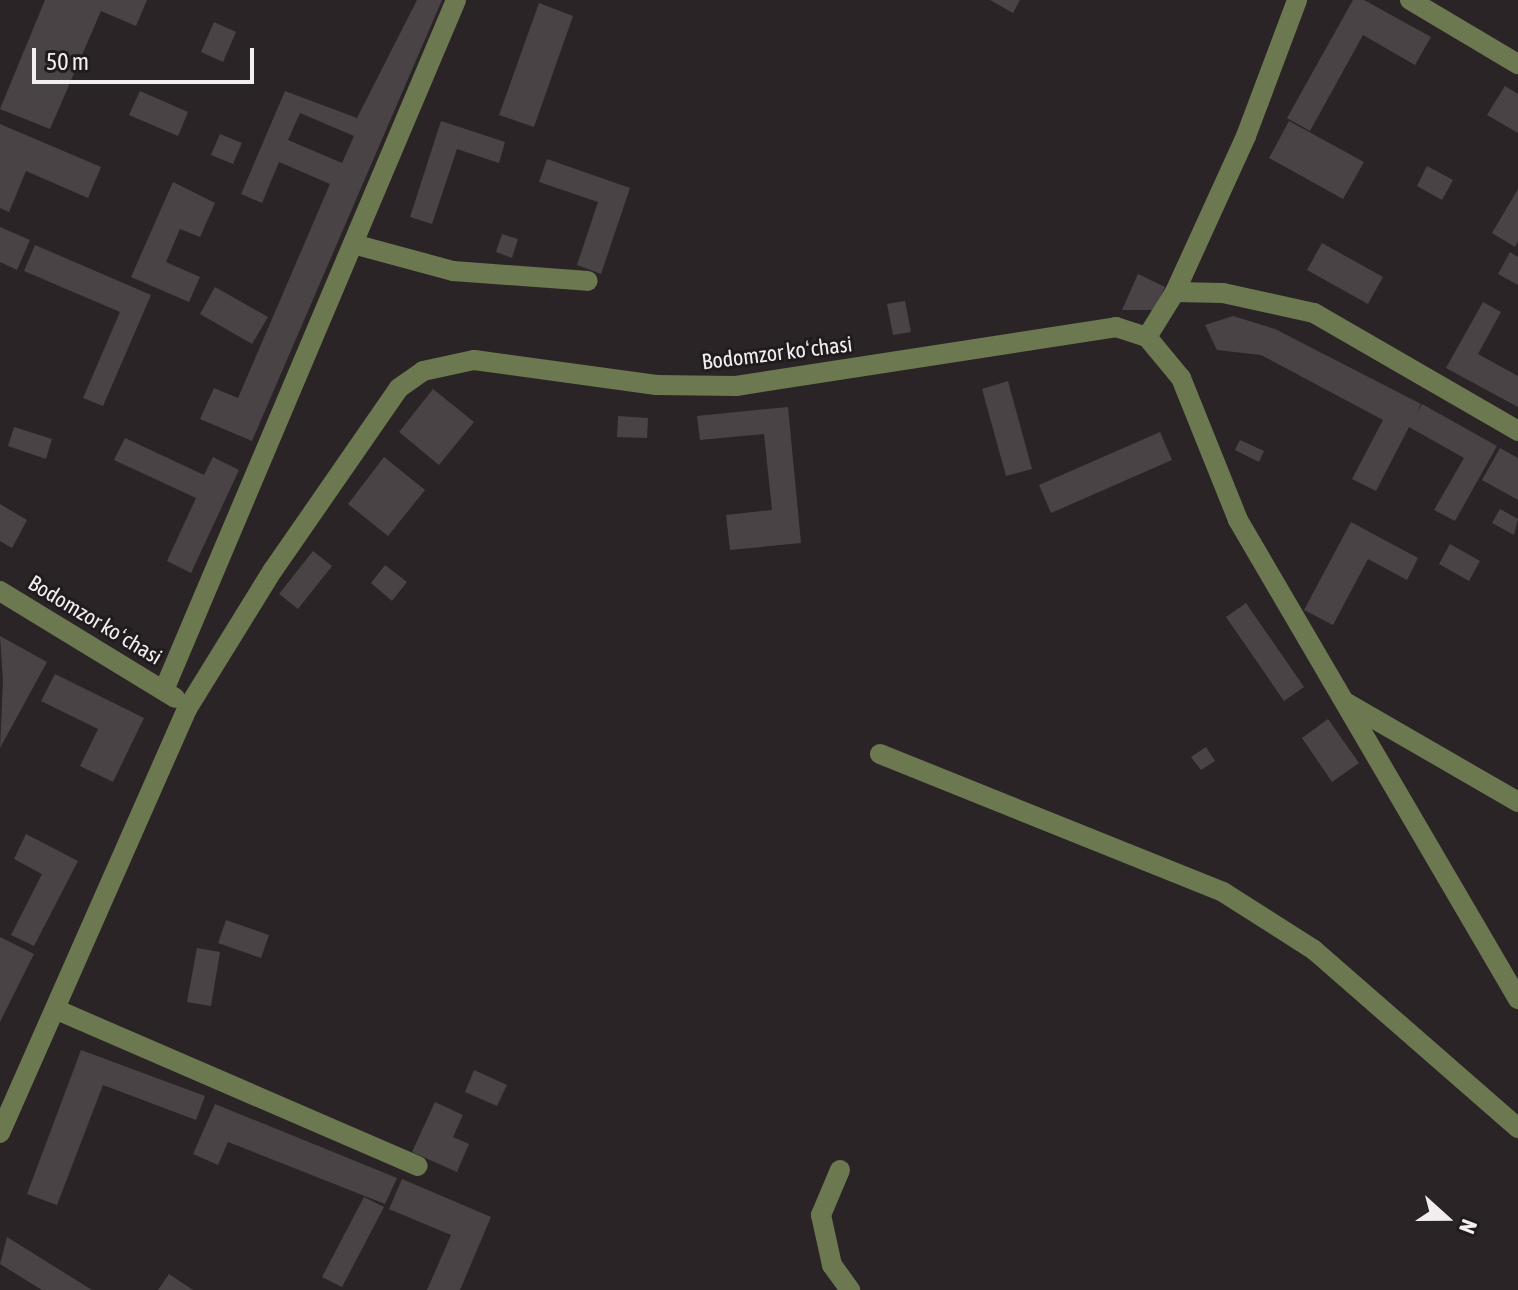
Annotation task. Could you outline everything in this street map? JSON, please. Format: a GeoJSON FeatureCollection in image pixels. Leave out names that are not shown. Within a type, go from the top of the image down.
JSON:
{"type":"FeatureCollection","features":[{"type":"Feature","properties":{"kind":"street","name":"Bodomzor koʻchasi"},"geometry":{"type":"LineString","coordinates":[[164,690],[456,0]]}},
{"type":"Feature","properties":{"kind":"street"},"geometry":{"type":"LineString","coordinates":[[1297,0],[1246,136],[1175,292],[1147,337],[1181,378],[1238,520],[1518,999]]}},
{"type":"Feature","properties":{"kind":"street"},"geometry":{"type":"LineString","coordinates":[[1410,0],[1518,64]]}},
{"type":"Feature","properties":{"kind":"street"},"geometry":{"type":"LineString","coordinates":[[353,244],[453,271],[588,281]]}},
{"type":"Feature","properties":{"kind":"street"},"geometry":{"type":"LineString","coordinates":[[1175,292],[1260,298],[1314,313],[1518,431]]}},
{"type":"Feature","properties":{"kind":"street","name":"Bodomzor koʻchasi"},"geometry":{"type":"LineString","coordinates":[[0,591],[164,690],[187,709],[273,570],[390,401],[423,371],[474,360],[656,385],[736,386],[1116,327],[1147,337]]}},
{"type":"Feature","properties":{"kind":"street"},"geometry":{"type":"LineString","coordinates":[[1343,701],[1518,802]]}},
{"type":"Feature","properties":{"kind":"street"},"geometry":{"type":"LineString","coordinates":[[0,1133],[187,709]]}},
{"type":"Feature","properties":{"kind":"street"},"geometry":{"type":"LineString","coordinates":[[880,754],[1223,892],[1314,950],[1518,1128]]}},
{"type":"Feature","properties":{"kind":"street"},"geometry":{"type":"LineString","coordinates":[[55,1009],[417,1166]]}},
{"type":"Feature","properties":{"kind":"street"},"geometry":{"type":"LineString","coordinates":[[840,1170],[821,1215],[832,1265],[850,1290]]}},
{"type":"Feature","properties":{"kind":"building"},"geometry":{"type":"Polygon","coordinates":[[[45,0],[147,0],[136,26],[101,11],[50,129],[0,109],[45,0]]]}},
{"type":"Feature","properties":{"kind":"building"},"geometry":{"type":"Polygon","coordinates":[[[417,0],[442,0],[252,441],[200,419],[214,388],[238,398],[330,184],[279,162],[262,203],[241,194],[285,91],[357,118],[417,0]],[[300,113],[288,140],[342,163],[354,136],[300,113]]]}},
{"type":"Feature","properties":{"kind":"building"},"geometry":{"type":"Polygon","coordinates":[[[990,0],[1020,0],[1013,13],[990,0]]]}},
{"type":"Feature","properties":{"kind":"building"},"geometry":{"type":"Polygon","coordinates":[[[1353,0],[1364,0],[1431,37],[1415,65],[1363,35],[1310,131],[1287,118],[1353,0]]]}},
{"type":"Feature","properties":{"kind":"building"},"geometry":{"type":"Polygon","coordinates":[[[539,3],[573,16],[534,127],[499,115],[539,3]]]}},
{"type":"Feature","properties":{"kind":"building"},"geometry":{"type":"Polygon","coordinates":[[[214,22],[236,32],[223,62],[201,52],[214,22]]]}},
{"type":"Feature","properties":{"kind":"building"},"geometry":{"type":"Polygon","coordinates":[[[1505,86],[1518,94],[1518,133],[1487,115],[1505,86]]]}},
{"type":"Feature","properties":{"kind":"building"},"geometry":{"type":"Polygon","coordinates":[[[140,91],[188,112],[178,136],[129,115],[140,91]]]}},
{"type":"Feature","properties":{"kind":"building"},"geometry":{"type":"Polygon","coordinates":[[[441,121],[505,142],[499,163],[457,149],[432,224],[410,217],[441,121]]]}},
{"type":"Feature","properties":{"kind":"building"},"geometry":{"type":"Polygon","coordinates":[[[1289,121],[1364,162],[1343,199],[1269,158],[1289,121]]]}},
{"type":"Feature","properties":{"kind":"building"},"geometry":{"type":"Polygon","coordinates":[[[0,124],[101,167],[88,198],[26,171],[9,212],[0,208],[0,124]]]}},
{"type":"Feature","properties":{"kind":"building"},"geometry":{"type":"Polygon","coordinates":[[[220,134],[242,143],[233,164],[211,155],[220,134]]]}},
{"type":"Feature","properties":{"kind":"building"},"geometry":{"type":"Polygon","coordinates":[[[547,159],[630,188],[601,274],[577,265],[598,202],[539,182],[547,159]]]}},
{"type":"Feature","properties":{"kind":"building"},"geometry":{"type":"Polygon","coordinates":[[[1427,166],[1453,180],[1442,200],[1417,186],[1427,166]]]}},
{"type":"Feature","properties":{"kind":"building"},"geometry":{"type":"Polygon","coordinates":[[[173,182],[215,203],[200,237],[180,229],[166,262],[200,277],[189,302],[131,277],[173,182]]]}},
{"type":"Feature","properties":{"kind":"building"},"geometry":{"type":"Polygon","coordinates":[[[1518,189],[1518,241],[1515,247],[1492,233],[1518,189]]]}},
{"type":"Feature","properties":{"kind":"building"},"geometry":{"type":"Polygon","coordinates":[[[0,227],[30,240],[17,270],[0,262],[0,227]]]}},
{"type":"Feature","properties":{"kind":"building"},"geometry":{"type":"Polygon","coordinates":[[[502,234],[518,239],[512,258],[496,252],[502,234]]]}},
{"type":"Feature","properties":{"kind":"building"},"geometry":{"type":"Polygon","coordinates":[[[1322,243],[1383,277],[1368,304],[1307,270],[1322,243]]]}},
{"type":"Feature","properties":{"kind":"building"},"geometry":{"type":"Polygon","coordinates":[[[35,245],[151,295],[103,406],[83,398],[120,312],[24,271],[35,245]]]}},
{"type":"Feature","properties":{"kind":"building"},"geometry":{"type":"Polygon","coordinates":[[[1510,252],[1518,257],[1518,285],[1498,274],[1510,252]]]}},
{"type":"Feature","properties":{"kind":"building"},"geometry":{"type":"Polygon","coordinates":[[[1138,274],[1165,287],[1154,310],[1122,310],[1138,274]]]}},
{"type":"Feature","properties":{"kind":"building"},"geometry":{"type":"Polygon","coordinates":[[[215,287],[268,317],[252,344],[200,314],[215,287]]]}},
{"type":"Feature","properties":{"kind":"building"},"geometry":{"type":"Polygon","coordinates":[[[905,301],[911,332],[893,335],[887,304],[905,301]]]}},
{"type":"Feature","properties":{"kind":"building"},"geometry":{"type":"Polygon","coordinates":[[[1483,302],[1501,312],[1478,354],[1518,376],[1518,407],[1446,368],[1483,302]]]}},
{"type":"Feature","properties":{"kind":"building"},"geometry":{"type":"Polygon","coordinates":[[[1233,316],[1275,329],[1421,404],[1416,415],[1422,404],[1497,446],[1455,521],[1434,510],[1464,458],[1409,427],[1376,491],[1352,479],[1383,420],[1261,355],[1217,350],[1205,325],[1233,316]]]}},
{"type":"Feature","properties":{"kind":"building"},"geometry":{"type":"Polygon","coordinates":[[[1008,381],[1032,469],[1006,476],[982,389],[1008,381]]]}},
{"type":"Feature","properties":{"kind":"building"},"geometry":{"type":"Polygon","coordinates":[[[433,389],[474,422],[439,465],[399,432],[433,389]]]}},
{"type":"Feature","properties":{"kind":"building"},"geometry":{"type":"Polygon","coordinates":[[[788,407],[801,543],[730,550],[726,515],[772,510],[764,434],[700,440],[697,416],[788,407]]]}},
{"type":"Feature","properties":{"kind":"building"},"geometry":{"type":"Polygon","coordinates":[[[618,416],[648,418],[647,438],[617,437],[618,416]]]}},
{"type":"Feature","properties":{"kind":"building"},"geometry":{"type":"Polygon","coordinates":[[[14,427],[52,439],[46,459],[8,446],[14,427]]]}},
{"type":"Feature","properties":{"kind":"building"},"geometry":{"type":"Polygon","coordinates":[[[1160,432],[1172,460],[1051,513],[1039,485],[1160,432]]]}},
{"type":"Feature","properties":{"kind":"building"},"geometry":{"type":"Polygon","coordinates":[[[125,438],[204,475],[213,457],[239,470],[191,573],[167,561],[196,498],[114,460],[125,438]]]}},
{"type":"Feature","properties":{"kind":"building"},"geometry":{"type":"Polygon","coordinates":[[[1240,440],[1264,451],[1259,462],[1235,450],[1240,440]]]}},
{"type":"Feature","properties":{"kind":"building"},"geometry":{"type":"Polygon","coordinates":[[[1500,448],[1518,458],[1518,500],[1482,480],[1500,448]]]}},
{"type":"Feature","properties":{"kind":"building"},"geometry":{"type":"Polygon","coordinates":[[[384,457],[425,490],[388,536],[348,504],[384,457]]]}},
{"type":"Feature","properties":{"kind":"building"},"geometry":{"type":"Polygon","coordinates":[[[0,504],[27,520],[12,548],[0,541],[0,504]]]}},
{"type":"Feature","properties":{"kind":"building"},"geometry":{"type":"Polygon","coordinates":[[[1500,509],[1518,519],[1514,535],[1492,523],[1500,509]]]}},
{"type":"Feature","properties":{"kind":"building"},"geometry":{"type":"Polygon","coordinates":[[[1351,522],[1418,558],[1407,580],[1368,559],[1333,625],[1304,610],[1351,522]]]}},
{"type":"Feature","properties":{"kind":"building"},"geometry":{"type":"Polygon","coordinates":[[[1450,544],[1480,561],[1469,581],[1439,564],[1450,544]]]}},
{"type":"Feature","properties":{"kind":"building"},"geometry":{"type":"Polygon","coordinates":[[[313,551],[332,566],[298,609],[279,594],[313,551]]]}},
{"type":"Feature","properties":{"kind":"building"},"geometry":{"type":"Polygon","coordinates":[[[385,565],[407,582],[392,601],[371,583],[385,565]]]}},
{"type":"Feature","properties":{"kind":"building"},"geometry":{"type":"Polygon","coordinates":[[[1246,603],[1304,687],[1284,701],[1226,617],[1246,603]]]}},
{"type":"Feature","properties":{"kind":"building"},"geometry":{"type":"Polygon","coordinates":[[[0,636],[47,662],[0,748],[3,681],[0,636]]]}},
{"type":"Feature","properties":{"kind":"building"},"geometry":{"type":"Polygon","coordinates":[[[55,674],[144,718],[113,782],[80,766],[98,729],[41,701],[55,674]]]}},
{"type":"Feature","properties":{"kind":"building"},"geometry":{"type":"Polygon","coordinates":[[[1328,719],[1359,763],[1332,782],[1302,738],[1328,719]]]}},
{"type":"Feature","properties":{"kind":"building"},"geometry":{"type":"Polygon","coordinates":[[[1206,747],[1215,761],[1201,770],[1191,757],[1206,747]]]}},
{"type":"Feature","properties":{"kind":"building"},"geometry":{"type":"Polygon","coordinates":[[[26,834],[78,861],[34,946],[11,935],[42,874],[14,859],[26,834]]]}},
{"type":"Feature","properties":{"kind":"building"},"geometry":{"type":"Polygon","coordinates":[[[226,920],[269,935],[261,958],[218,943],[226,920]]]}},
{"type":"Feature","properties":{"kind":"building"},"geometry":{"type":"Polygon","coordinates":[[[0,937],[34,954],[0,1022],[0,937]]]}},
{"type":"Feature","properties":{"kind":"building"},"geometry":{"type":"Polygon","coordinates":[[[197,948],[220,952],[211,1006],[187,1002],[197,948]]]}},
{"type":"Feature","properties":{"kind":"building"},"geometry":{"type":"Polygon","coordinates":[[[81,1050],[205,1096],[196,1120],[103,1085],[57,1205],[27,1194],[81,1050]]]}},
{"type":"Feature","properties":{"kind":"building"},"geometry":{"type":"Polygon","coordinates":[[[474,1070],[507,1085],[497,1106],[465,1092],[474,1070]]]}},
{"type":"Feature","properties":{"kind":"building"},"geometry":{"type":"Polygon","coordinates":[[[435,1102],[463,1115],[453,1137],[469,1144],[457,1172],[412,1152],[435,1102]]]}},
{"type":"Feature","properties":{"kind":"building"},"geometry":{"type":"Polygon","coordinates":[[[215,1104],[397,1178],[385,1204],[228,1142],[218,1165],[193,1154],[215,1104]]]}},
{"type":"Feature","properties":{"kind":"building"},"geometry":{"type":"Polygon","coordinates":[[[402,1179],[491,1217],[460,1290],[427,1290],[451,1235],[389,1209],[402,1179]]]}},
{"type":"Feature","properties":{"kind":"building"},"geometry":{"type":"Polygon","coordinates":[[[364,1197],[384,1207],[342,1287],[322,1277],[364,1197]]]}},
{"type":"Feature","properties":{"kind":"building"},"geometry":{"type":"Polygon","coordinates":[[[7,1237],[92,1290],[42,1290],[0,1264],[7,1237]]]}},
{"type":"Feature","properties":{"kind":"building"},"geometry":{"type":"Polygon","coordinates":[[[169,1274],[193,1290],[158,1290],[169,1274]]]}}]}
